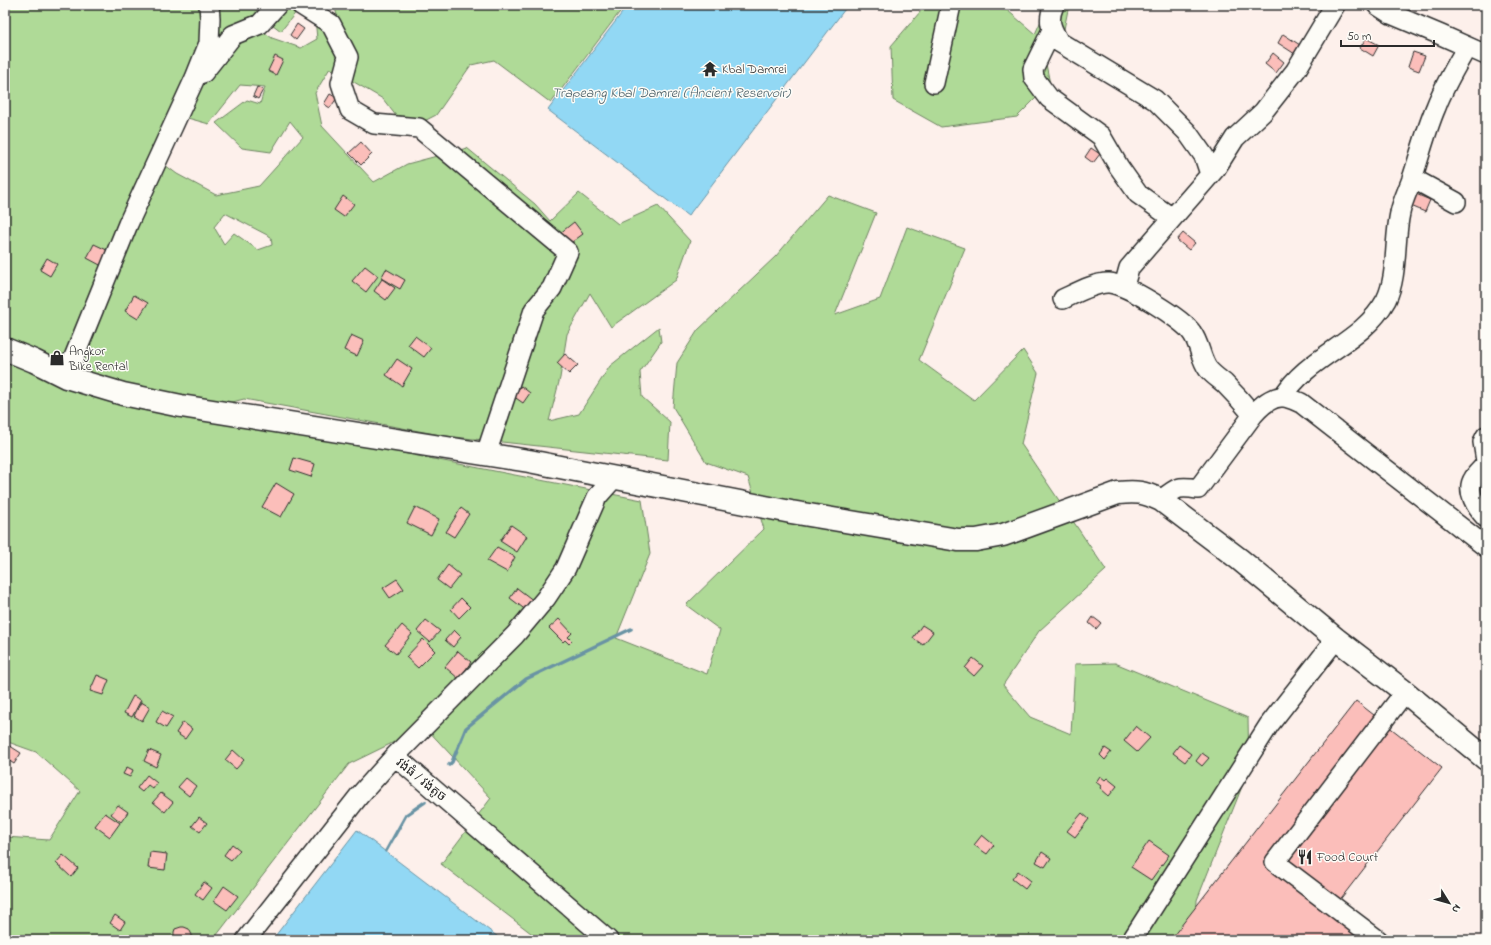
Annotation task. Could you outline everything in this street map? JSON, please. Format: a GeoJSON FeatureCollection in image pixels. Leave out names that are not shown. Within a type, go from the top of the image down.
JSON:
{"type":"FeatureCollection","features":[{"type":"Feature","properties":{"kind":"main road"},"geometry":{"type":"LineString","coordinates":[[5,348],[66,377],[123,394],[181,406],[486,454],[791,512],[958,540],[976,540],[1003,535],[1118,493],[1136,491],[1149,494],[1161,500],[1239,559],[1486,759]]}},
{"type":"Feature","properties":{"kind":"street"},"geometry":{"type":"LineString","coordinates":[[66,377],[128,224],[195,78],[209,43],[209,5]]}},
{"type":"Feature","properties":{"kind":"street"},"geometry":{"type":"LineString","coordinates":[[195,78],[206,71],[232,35],[260,24],[277,5]]}},
{"type":"Feature","properties":{"kind":"street"},"geometry":{"type":"LineString","coordinates":[[301,5],[331,24],[348,57],[341,83],[350,110],[374,124],[419,128],[568,252],[552,288],[534,310],[486,454]]}},
{"type":"Feature","properties":{"kind":"street"},"geometry":{"type":"LineString","coordinates":[[934,83],[952,5]]}},
{"type":"Feature","properties":{"kind":"street"},"geometry":{"type":"LineString","coordinates":[[1054,5],[1050,15],[1052,30],[1059,42],[1155,100],[1187,132],[1204,156],[1210,174]]}},
{"type":"Feature","properties":{"kind":"street"},"geometry":{"type":"LineString","coordinates":[[1124,286],[1129,268],[1216,168],[1235,138],[1263,112],[1296,70],[1335,5]]}},
{"type":"Feature","properties":{"kind":"street"},"geometry":{"type":"LineString","coordinates":[[1377,5],[1391,14],[1486,55]]}},
{"type":"Feature","properties":{"kind":"street"},"geometry":{"type":"LineString","coordinates":[[1052,30],[1033,69],[1034,78],[1049,98],[1101,136],[1119,168],[1138,194],[1172,218]]}},
{"type":"Feature","properties":{"kind":"street"},"geometry":{"type":"LineString","coordinates":[[1283,397],[1289,386],[1304,371],[1350,340],[1364,328],[1386,299],[1393,275],[1400,213],[1420,150],[1436,105],[1467,48]]}},
{"type":"Feature","properties":{"kind":"street"},"geometry":{"type":"LineString","coordinates":[[1412,178],[1456,202]]}},
{"type":"Feature","properties":{"kind":"street"},"geometry":{"type":"LineString","coordinates":[[1063,299],[1094,286],[1109,282],[1124,286],[1176,318],[1191,331],[1198,343],[1202,357],[1209,370],[1239,398],[1253,415]]}},
{"type":"Feature","properties":{"kind":"street"},"geometry":{"type":"LineString","coordinates":[[1161,500],[1182,486],[1198,489],[1260,407],[1272,399],[1283,397],[1301,403],[1485,544]]}},
{"type":"Feature","properties":{"kind":"street"},"geometry":{"type":"LineString","coordinates":[[1486,436],[1483,442],[1486,462],[1481,471],[1474,478],[1471,486],[1475,505],[1486,518]]}},
{"type":"Feature","properties":{"kind":"street"},"geometry":{"type":"LineString","coordinates":[[396,756],[515,635],[546,598],[566,568],[597,497],[614,478]]}},
{"type":"Feature","properties":{"kind":"street"},"geometry":{"type":"LineString","coordinates":[[1132,940],[1269,725],[1336,639]]}},
{"type":"Feature","properties":{"kind":"street"},"geometry":{"type":"LineString","coordinates":[[1378,940],[1275,862],[1405,692]]}},
{"type":"Feature","properties":{"kind":"street","name":"វង់ធំ / វង់តូច"},"geometry":{"type":"LineString","coordinates":[[246,940],[359,796],[396,756],[608,940]]}},
{"type":"Feature","properties":{"kind":"green space"},"geometry":{"type":"Polygon","coordinates":[[[5,5],[256,5],[257,27],[272,38],[301,48],[317,39],[315,18],[338,18],[334,5],[625,5],[551,103],[494,60],[471,65],[436,115],[407,130],[383,99],[330,68],[315,93],[322,126],[374,182],[407,164],[467,148],[535,204],[550,221],[579,193],[618,224],[658,206],[690,241],[676,280],[611,327],[590,293],[567,334],[560,378],[549,421],[579,414],[610,366],[659,327],[661,342],[640,372],[642,397],[670,422],[668,460],[446,436],[244,399],[194,412],[642,500],[650,554],[616,638],[707,674],[720,630],[686,605],[764,529],[748,477],[706,462],[673,407],[677,363],[698,330],[776,256],[828,195],[876,213],[835,315],[880,299],[907,227],[965,248],[919,360],[974,400],[1023,350],[1038,373],[1021,444],[1106,570],[1039,631],[1003,685],[1030,717],[1071,734],[1075,664],[1115,663],[1248,718],[1249,769],[1197,900],[1195,940],[540,940],[441,864],[491,798],[425,727],[349,764],[213,940],[5,940],[5,837],[49,840],[80,791],[36,752],[8,742],[5,745],[5,5]],[[240,85],[209,124],[184,117],[161,162],[177,174],[216,195],[259,186],[303,137],[290,121],[271,152],[242,148],[216,123],[247,100],[260,104],[265,87],[240,85]],[[225,213],[214,227],[224,244],[234,233],[258,250],[272,245],[271,237],[225,213]]]}},
{"type":"Feature","properties":{"kind":"green space"},"geometry":{"type":"Polygon","coordinates":[[[272,5],[299,5],[297,11],[281,31],[268,21],[272,5]]]}},
{"type":"Feature","properties":{"kind":"green space"},"geometry":{"type":"Polygon","coordinates":[[[926,5],[995,5],[994,9],[1007,10],[1035,34],[1048,5],[1069,5],[1063,34],[1045,59],[1050,84],[1017,117],[941,127],[893,100],[891,46],[926,5]]]}},
{"type":"Feature","properties":{"kind":"water","name":"Trapeang Kbal Damrei (Ancient Reservoir)"},"geometry":{"type":"Polygon","coordinates":[[[628,5],[848,5],[688,216],[548,110],[628,5]]]}},
{"type":"Feature","properties":{"kind":"water"},"geometry":{"type":"Polygon","coordinates":[[[357,830],[502,940],[272,940],[357,830]]]}},
{"type":"Feature","properties":{"kind":"building"},"geometry":{"type":"Polygon","coordinates":[[[297,24],[304,29],[296,40],[290,35],[297,24]]]}},
{"type":"Feature","properties":{"kind":"building"},"geometry":{"type":"Polygon","coordinates":[[[1283,34],[1300,45],[1295,54],[1278,43],[1283,34]]]}},
{"type":"Feature","properties":{"kind":"building"},"geometry":{"type":"Polygon","coordinates":[[[1366,38],[1379,45],[1373,56],[1360,48],[1366,38]]]}},
{"type":"Feature","properties":{"kind":"building"},"geometry":{"type":"Polygon","coordinates":[[[1413,52],[1425,56],[1419,71],[1408,67],[1413,52]]]}},
{"type":"Feature","properties":{"kind":"building"},"geometry":{"type":"Polygon","coordinates":[[[1273,53],[1284,62],[1276,73],[1265,64],[1273,53]]]}},
{"type":"Feature","properties":{"kind":"building"},"geometry":{"type":"Polygon","coordinates":[[[275,56],[283,60],[276,75],[268,71],[275,56]]]}},
{"type":"Feature","properties":{"kind":"building"},"geometry":{"type":"Polygon","coordinates":[[[257,87],[263,90],[258,99],[253,96],[257,87]]]}},
{"type":"Feature","properties":{"kind":"building"},"geometry":{"type":"Polygon","coordinates":[[[330,94],[337,98],[330,108],[324,104],[330,94]]]}},
{"type":"Feature","properties":{"kind":"building"},"geometry":{"type":"Polygon","coordinates":[[[361,142],[372,154],[361,165],[349,153],[361,142]]]}},
{"type":"Feature","properties":{"kind":"building"},"geometry":{"type":"Polygon","coordinates":[[[1091,148],[1100,154],[1093,163],[1085,157],[1091,148]]]}},
{"type":"Feature","properties":{"kind":"building"},"geometry":{"type":"Polygon","coordinates":[[[1416,194],[1430,200],[1425,212],[1411,206],[1416,194]]]}},
{"type":"Feature","properties":{"kind":"building"},"geometry":{"type":"Polygon","coordinates":[[[343,196],[354,204],[344,217],[334,210],[343,196]]]}},
{"type":"Feature","properties":{"kind":"building"},"geometry":{"type":"Polygon","coordinates":[[[574,222],[583,234],[568,245],[559,234],[574,222]]]}},
{"type":"Feature","properties":{"kind":"building"},"geometry":{"type":"Polygon","coordinates":[[[1183,233],[1195,243],[1189,250],[1177,240],[1183,233]]]}},
{"type":"Feature","properties":{"kind":"building"},"geometry":{"type":"Polygon","coordinates":[[[94,244],[109,251],[102,266],[87,258],[94,244]]]}},
{"type":"Feature","properties":{"kind":"building"},"geometry":{"type":"Polygon","coordinates":[[[47,258],[57,264],[50,276],[40,270],[47,258]]]}},
{"type":"Feature","properties":{"kind":"building"},"geometry":{"type":"Polygon","coordinates":[[[365,266],[378,276],[366,292],[352,281],[365,266]]]}},
{"type":"Feature","properties":{"kind":"building"},"geometry":{"type":"Polygon","coordinates":[[[386,269],[405,280],[400,289],[381,278],[386,269]]]}},
{"type":"Feature","properties":{"kind":"building"},"geometry":{"type":"Polygon","coordinates":[[[382,279],[395,288],[386,300],[374,291],[382,279]]]}},
{"type":"Feature","properties":{"kind":"building"},"geometry":{"type":"Polygon","coordinates":[[[134,295],[148,303],[138,319],[125,311],[134,295]]]}},
{"type":"Feature","properties":{"kind":"building"},"geometry":{"type":"Polygon","coordinates":[[[351,335],[364,341],[357,356],[344,350],[351,335]]]}},
{"type":"Feature","properties":{"kind":"building"},"geometry":{"type":"Polygon","coordinates":[[[415,336],[431,348],[424,357],[408,345],[415,336]]]}},
{"type":"Feature","properties":{"kind":"building"},"geometry":{"type":"Polygon","coordinates":[[[565,354],[578,365],[569,374],[557,363],[565,354]]]}},
{"type":"Feature","properties":{"kind":"building"},"geometry":{"type":"Polygon","coordinates":[[[397,359],[412,369],[402,386],[386,375],[397,359]]]}},
{"type":"Feature","properties":{"kind":"building"},"geometry":{"type":"Polygon","coordinates":[[[521,386],[530,393],[523,403],[513,396],[521,386]]]}},
{"type":"Feature","properties":{"kind":"building"},"geometry":{"type":"Polygon","coordinates":[[[294,458],[315,464],[311,477],[290,470],[294,458]]]}},
{"type":"Feature","properties":{"kind":"building"},"geometry":{"type":"Polygon","coordinates":[[[276,483],[294,494],[281,517],[262,507],[276,483]]]}},
{"type":"Feature","properties":{"kind":"building"},"geometry":{"type":"Polygon","coordinates":[[[415,507],[439,519],[431,535],[407,523],[415,507]]]}},
{"type":"Feature","properties":{"kind":"building"},"geometry":{"type":"Polygon","coordinates":[[[461,508],[469,514],[454,537],[446,532],[461,508]]]}},
{"type":"Feature","properties":{"kind":"building"},"geometry":{"type":"Polygon","coordinates":[[[511,525],[527,536],[517,552],[500,541],[511,525]]]}},
{"type":"Feature","properties":{"kind":"building"},"geometry":{"type":"Polygon","coordinates":[[[497,547],[515,557],[507,572],[487,561],[497,547]]]}},
{"type":"Feature","properties":{"kind":"building"},"geometry":{"type":"Polygon","coordinates":[[[448,565],[460,575],[449,589],[437,580],[448,565]]]}},
{"type":"Feature","properties":{"kind":"building"},"geometry":{"type":"Polygon","coordinates":[[[397,579],[404,589],[390,598],[383,588],[397,579]]]}},
{"type":"Feature","properties":{"kind":"building"},"geometry":{"type":"Polygon","coordinates":[[[517,588],[534,601],[527,611],[510,598],[517,588]]]}},
{"type":"Feature","properties":{"kind":"building"},"geometry":{"type":"Polygon","coordinates":[[[461,598],[470,607],[459,618],[451,609],[461,598]]]}},
{"type":"Feature","properties":{"kind":"building"},"geometry":{"type":"Polygon","coordinates":[[[1093,617],[1101,623],[1096,629],[1089,623],[1093,617]]]}},
{"type":"Feature","properties":{"kind":"building"},"geometry":{"type":"Polygon","coordinates":[[[559,619],[572,633],[568,637],[572,641],[569,644],[565,640],[563,642],[549,628],[559,619]]]}},
{"type":"Feature","properties":{"kind":"building"},"geometry":{"type":"Polygon","coordinates":[[[426,620],[440,631],[430,642],[417,631],[426,620]]]}},
{"type":"Feature","properties":{"kind":"building"},"geometry":{"type":"Polygon","coordinates":[[[402,625],[412,634],[396,654],[385,645],[402,625]]]}},
{"type":"Feature","properties":{"kind":"building"},"geometry":{"type":"Polygon","coordinates":[[[922,625],[933,632],[923,645],[913,638],[922,625]]]}},
{"type":"Feature","properties":{"kind":"building"},"geometry":{"type":"Polygon","coordinates":[[[454,630],[461,637],[453,647],[445,640],[454,630]]]}},
{"type":"Feature","properties":{"kind":"building"},"geometry":{"type":"Polygon","coordinates":[[[423,639],[435,651],[418,668],[406,657],[423,639]]]}},
{"type":"Feature","properties":{"kind":"building"},"geometry":{"type":"Polygon","coordinates":[[[458,651],[471,662],[459,679],[445,667],[458,651]]]}},
{"type":"Feature","properties":{"kind":"building"},"geometry":{"type":"Polygon","coordinates":[[[973,658],[983,666],[974,676],[965,668],[973,658]]]}},
{"type":"Feature","properties":{"kind":"building"},"geometry":{"type":"Polygon","coordinates":[[[97,675],[109,680],[103,695],[90,691],[97,675]]]}},
{"type":"Feature","properties":{"kind":"building"},"geometry":{"type":"Polygon","coordinates":[[[133,696],[141,700],[132,717],[124,713],[133,696]]]}},
{"type":"Feature","properties":{"kind":"building"},"geometry":{"type":"Polygon","coordinates":[[[1356,701],[1442,768],[1335,906],[1378,940],[1170,940],[1356,701]]]}},
{"type":"Feature","properties":{"kind":"building"},"geometry":{"type":"Polygon","coordinates":[[[141,702],[150,707],[142,721],[134,716],[141,702]]]}},
{"type":"Feature","properties":{"kind":"building"},"geometry":{"type":"Polygon","coordinates":[[[162,711],[173,717],[166,728],[156,722],[162,711]]]}},
{"type":"Feature","properties":{"kind":"building"},"geometry":{"type":"Polygon","coordinates":[[[183,722],[192,729],[185,739],[176,733],[183,722]]]}},
{"type":"Feature","properties":{"kind":"building"},"geometry":{"type":"Polygon","coordinates":[[[1136,726],[1150,738],[1137,752],[1124,741],[1136,726]]]}},
{"type":"Feature","properties":{"kind":"building"},"geometry":{"type":"Polygon","coordinates":[[[1179,745],[1191,754],[1185,762],[1173,753],[1179,745]]]}},
{"type":"Feature","properties":{"kind":"building"},"geometry":{"type":"Polygon","coordinates":[[[10,746],[21,753],[14,764],[5,758],[5,753],[10,746]]]}},
{"type":"Feature","properties":{"kind":"building"},"geometry":{"type":"Polygon","coordinates":[[[1105,748],[1111,752],[1105,760],[1100,755],[1105,748]]]}},
{"type":"Feature","properties":{"kind":"building"},"geometry":{"type":"Polygon","coordinates":[[[149,750],[161,755],[156,767],[144,761],[149,750]]]}},
{"type":"Feature","properties":{"kind":"building"},"geometry":{"type":"Polygon","coordinates":[[[233,750],[244,760],[236,769],[225,760],[233,750]]]}},
{"type":"Feature","properties":{"kind":"building"},"geometry":{"type":"Polygon","coordinates":[[[1202,753],[1209,758],[1202,766],[1196,761],[1202,753]]]}},
{"type":"Feature","properties":{"kind":"building"},"geometry":{"type":"Polygon","coordinates":[[[127,767],[133,770],[130,777],[123,774],[127,767]]]}},
{"type":"Feature","properties":{"kind":"building"},"geometry":{"type":"Polygon","coordinates":[[[147,775],[157,783],[153,789],[148,785],[142,792],[137,788],[147,775]]]}},
{"type":"Feature","properties":{"kind":"building"},"geometry":{"type":"Polygon","coordinates":[[[1100,776],[1105,780],[1107,778],[1117,786],[1109,796],[1096,782],[1100,776]]]}},
{"type":"Feature","properties":{"kind":"building"},"geometry":{"type":"Polygon","coordinates":[[[186,778],[196,786],[189,796],[178,787],[186,778]]]}},
{"type":"Feature","properties":{"kind":"building"},"geometry":{"type":"Polygon","coordinates":[[[161,793],[173,802],[165,812],[153,802],[161,793]]]}},
{"type":"Feature","properties":{"kind":"building"},"geometry":{"type":"Polygon","coordinates":[[[118,805],[128,812],[121,822],[111,814],[118,805]]]}},
{"type":"Feature","properties":{"kind":"building"},"geometry":{"type":"Polygon","coordinates":[[[105,813],[120,823],[110,837],[95,826],[105,813]]]}},
{"type":"Feature","properties":{"kind":"building"},"geometry":{"type":"Polygon","coordinates":[[[1082,813],[1089,819],[1075,837],[1067,831],[1082,813]]]}},
{"type":"Feature","properties":{"kind":"building"},"geometry":{"type":"Polygon","coordinates":[[[199,817],[207,823],[200,832],[192,826],[199,817]]]}},
{"type":"Feature","properties":{"kind":"building"},"geometry":{"type":"Polygon","coordinates":[[[982,835],[994,845],[987,854],[974,845],[982,835]]]}},
{"type":"Feature","properties":{"kind":"building"},"geometry":{"type":"Polygon","coordinates":[[[1149,841],[1169,855],[1151,880],[1131,867],[1149,841]]]}},
{"type":"Feature","properties":{"kind":"building"},"geometry":{"type":"Polygon","coordinates":[[[232,844],[240,850],[231,860],[224,855],[232,844]]]}},
{"type":"Feature","properties":{"kind":"building"},"geometry":{"type":"Polygon","coordinates":[[[150,852],[167,854],[165,870],[148,868],[150,852]]]}},
{"type":"Feature","properties":{"kind":"building"},"geometry":{"type":"Polygon","coordinates":[[[1042,852],[1051,858],[1045,867],[1036,862],[1042,852]]]}},
{"type":"Feature","properties":{"kind":"building"},"geometry":{"type":"Polygon","coordinates":[[[63,855],[78,868],[71,877],[56,863],[63,855]]]}},
{"type":"Feature","properties":{"kind":"building"},"geometry":{"type":"Polygon","coordinates":[[[1018,871],[1031,881],[1025,889],[1012,879],[1018,871]]]}},
{"type":"Feature","properties":{"kind":"building"},"geometry":{"type":"Polygon","coordinates":[[[204,882],[212,888],[203,900],[195,894],[204,882]]]}},
{"type":"Feature","properties":{"kind":"building"},"geometry":{"type":"Polygon","coordinates":[[[224,886],[238,896],[227,910],[214,901],[224,886]]]}},
{"type":"Feature","properties":{"kind":"building"},"geometry":{"type":"Polygon","coordinates":[[[115,915],[125,922],[120,930],[110,923],[115,915]]]}},
{"type":"Feature","properties":{"kind":"building"},"geometry":{"type":"Polygon","coordinates":[[[181,927],[189,929],[192,935],[191,940],[174,940],[175,929],[181,927]]]}},
{"type":"Feature","properties":{"kind":"waterway"},"geometry":{"type":"LineString","coordinates":[[449,765],[452,762],[466,728],[526,679],[631,629]]}},
{"type":"Feature","properties":{"kind":"waterway"},"geometry":{"type":"LineString","coordinates":[[386,851],[406,815],[425,802]]}},
{"type":"Feature","properties":{"kind":"place","name":"Kbal Damrei"},"geometry":{"type":"Point","coordinates":[710,69]}},
{"type":"Feature","properties":{"kind":"place","name":"Angkor Bike Rental"},"geometry":{"type":"Point","coordinates":[57,358]}},
{"type":"Feature","properties":{"kind":"place","name":"Food Court"},"geometry":{"type":"Point","coordinates":[1305,857]}}]}
